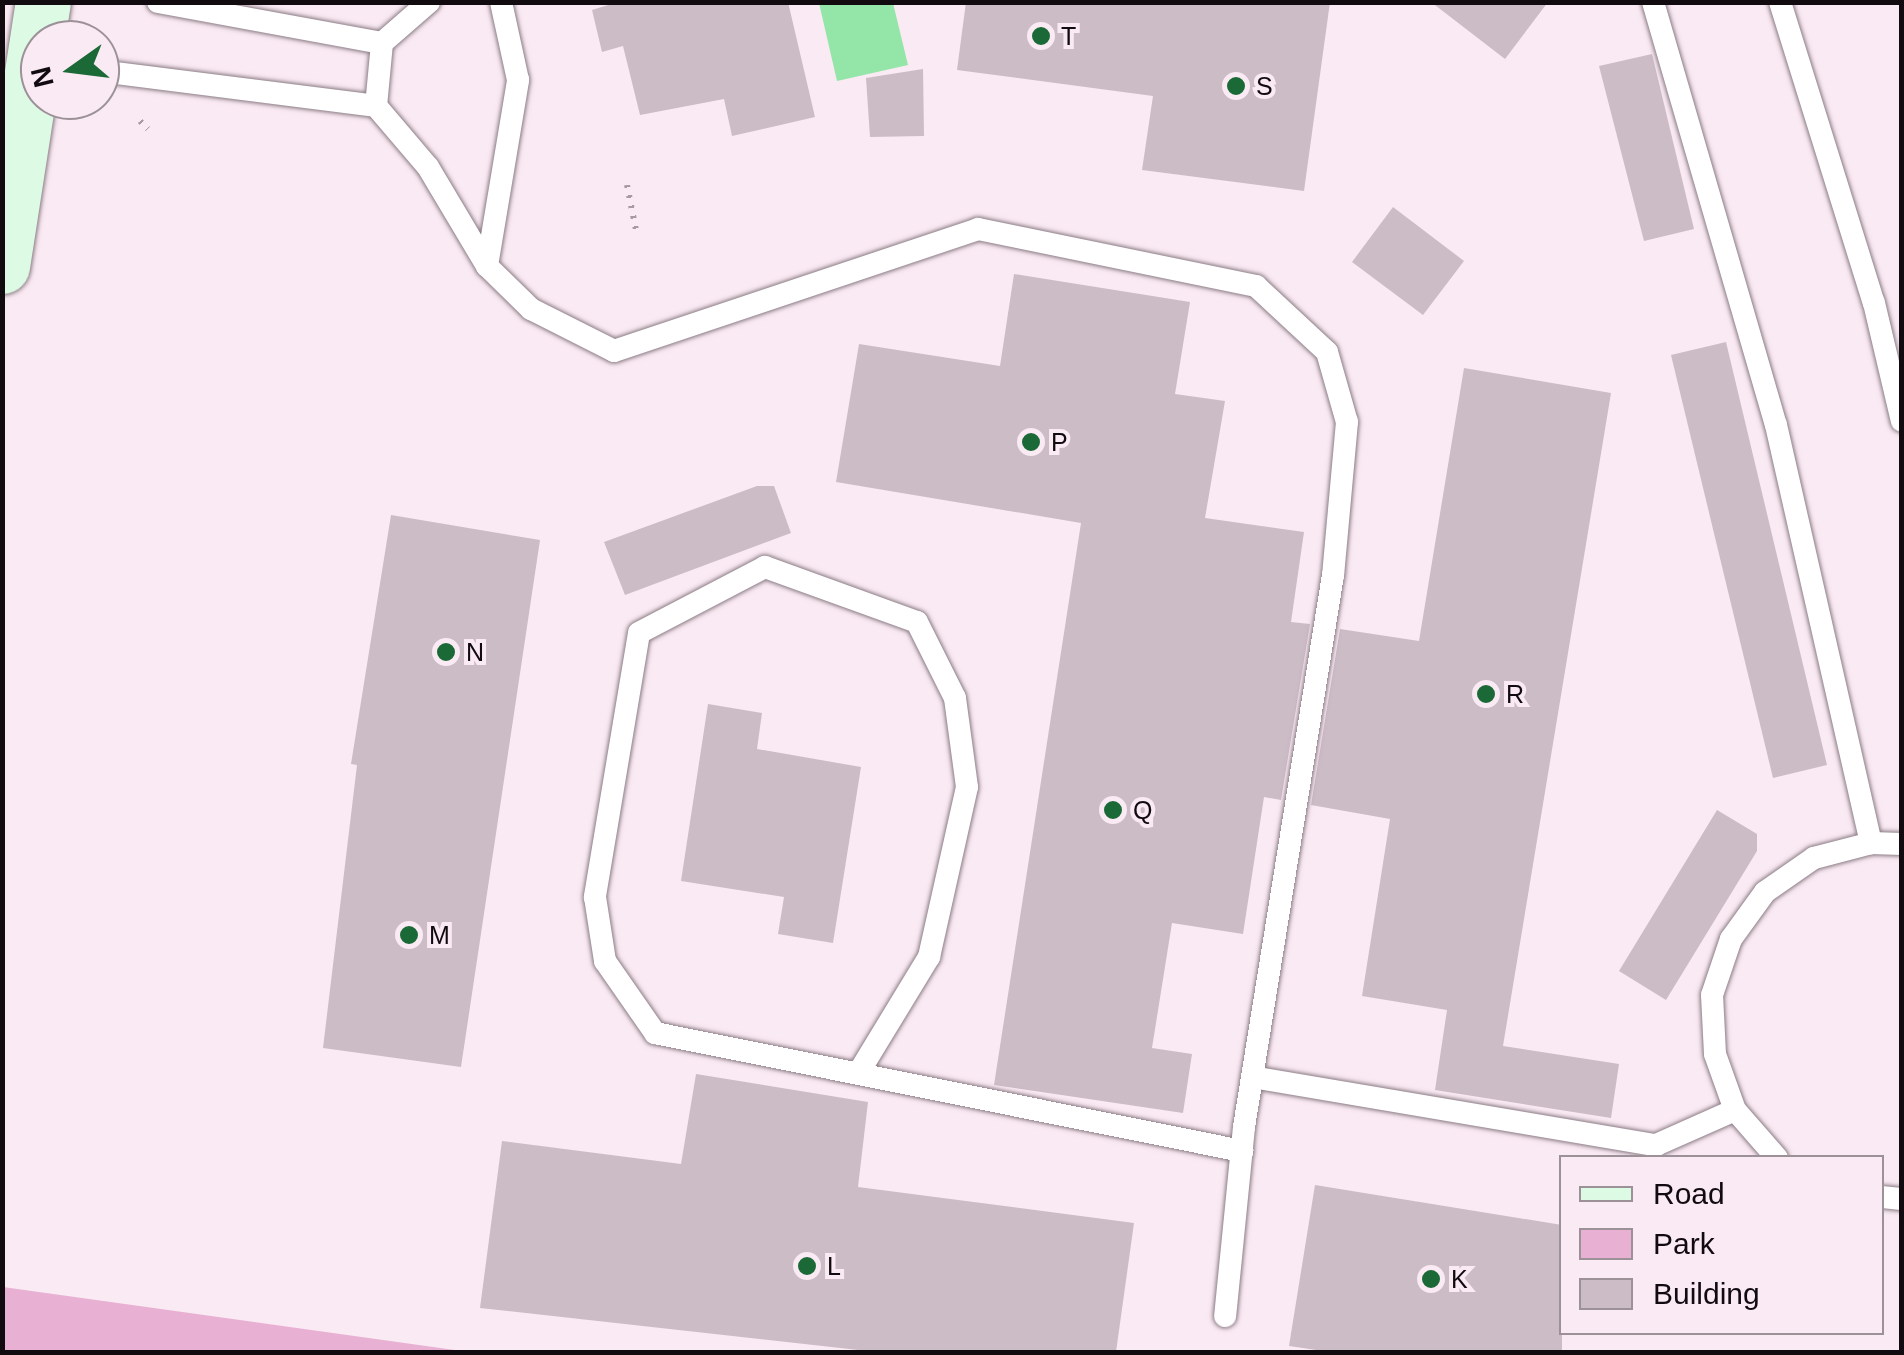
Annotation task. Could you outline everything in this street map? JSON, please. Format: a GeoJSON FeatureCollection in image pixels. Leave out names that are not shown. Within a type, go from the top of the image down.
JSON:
{"type":"FeatureCollection","features":[{"type":"Feature","properties":{"kind":"main road"},"geometry":{"type":"LineString","coordinates":[[2,266],[27,120]]}},
{"type":"Feature","properties":{"kind":"lane"},"geometry":{"type":"LineString","coordinates":[[158,2],[382,43]]}},
{"type":"Feature","properties":{"kind":"lane"},"geometry":{"type":"LineString","coordinates":[[376,106],[382,43],[429,2]]}},
{"type":"Feature","properties":{"kind":"lane"},"geometry":{"type":"LineString","coordinates":[[487,266],[518,80],[501,2]]}},
{"type":"Feature","properties":{"kind":"lane"},"geometry":{"type":"LineString","coordinates":[[1653,2],[1776,426],[1871,843]]}},
{"type":"Feature","properties":{"kind":"lane"},"geometry":{"type":"LineString","coordinates":[[1780,2],[1874,304],[1902,421]]}},
{"type":"Feature","properties":{"kind":"lane"},"geometry":{"type":"LineString","coordinates":[[120,74],[376,106],[428,167],[487,266],[531,310],[614,351],[978,229],[1256,286],[1326,352],[1346,422],[1342,491],[1252,1077],[1225,1316]]}},
{"type":"Feature","properties":{"kind":"lane"},"geometry":{"type":"LineString","coordinates":[[859,1072],[929,957],[967,787],[955,698],[917,622],[765,566],[638,633],[595,897],[605,961],[655,1033],[1242,1151]]}},
{"type":"Feature","properties":{"kind":"lane"},"geometry":{"type":"LineString","coordinates":[[1774,1155],[1735,1110],[1714,1054],[1712,995],[1730,939],[1765,892],[1814,858],[1871,843],[1902,844]]}},
{"type":"Feature","properties":{"kind":"lane"},"geometry":{"type":"LineString","coordinates":[[1252,1077],[1656,1145],[1735,1110]]}},
{"type":"Feature","properties":{"kind":"path"},"geometry":{"type":"LineString","coordinates":[[140,120],[148,129]]}},
{"type":"Feature","properties":{"kind":"path"},"geometry":{"type":"LineString","coordinates":[[627,186],[637,234]]}},
{"type":"Feature","properties":{"kind":"green space"},"geometry":{"type":"Polygon","coordinates":[[[3,1287],[469,1352],[3,1352],[3,1287]]]}},
{"type":"Feature","properties":{"kind":"shaded area"},"geometry":{"type":"Polygon","coordinates":[[[819,3],[893,3],[908,65],[837,81],[819,3]]]}},
{"type":"Feature","properties":{"kind":"building"},"geometry":{"type":"Polygon","coordinates":[[[618,2],[788,2],[815,117],[732,136],[724,99],[640,115],[623,46],[602,52],[592,10],[618,2]]]}},
{"type":"Feature","properties":{"kind":"building","name":"S"},"geometry":{"type":"Polygon","coordinates":[[[966,2],[1330,2],[1304,191],[1142,170],[1153,96],[957,70],[966,2]]]}},
{"type":"Feature","properties":{"kind":"building"},"geometry":{"type":"Polygon","coordinates":[[[1431,2],[1548,2],[1505,59],[1431,2]]]}},
{"type":"Feature","properties":{"kind":"building"},"geometry":{"type":"Polygon","coordinates":[[[1652,54],[1694,229],[1644,241],[1599,66],[1652,54]]]}},
{"type":"Feature","properties":{"kind":"building"},"geometry":{"type":"Polygon","coordinates":[[[923,69],[924,136],[870,137],[866,78],[923,69]]]}},
{"type":"Feature","properties":{"kind":"building"},"geometry":{"type":"Polygon","coordinates":[[[1393,207],[1464,261],[1423,315],[1352,262],[1393,207]]]}},
{"type":"Feature","properties":{"kind":"building"},"geometry":{"type":"Polygon","coordinates":[[[1014,274],[1190,302],[1175,394],[1225,401],[1205,518],[1304,532],[1291,622],[1310,624],[1281,800],[1264,797],[1243,934],[1172,923],[1152,1048],[1192,1054],[1183,1113],[994,1085],[1081,523],[836,482],[859,344],[1000,366],[1014,274]]]}},
{"type":"Feature","properties":{"kind":"building"},"geometry":{"type":"Polygon","coordinates":[[[1726,342],[1827,765],[1773,778],[1671,355],[1726,342]]]}},
{"type":"Feature","properties":{"kind":"building","name":"R"},"geometry":{"type":"Polygon","coordinates":[[[1464,368],[1611,393],[1503,1046],[1619,1064],[1611,1118],[1435,1090],[1447,1010],[1362,996],[1390,819],[1311,805],[1340,629],[1419,641],[1464,368]]]}},
{"type":"Feature","properties":{"kind":"building"},"geometry":{"type":"Polygon","coordinates":[[[757,486],[774,486],[791,533],[625,595],[604,542],[757,486]]]}},
{"type":"Feature","properties":{"kind":"building"},"geometry":{"type":"Polygon","coordinates":[[[391,515],[540,540],[461,1067],[323,1048],[357,765],[351,764],[391,515]]]}},
{"type":"Feature","properties":{"kind":"building"},"geometry":{"type":"Polygon","coordinates":[[[708,704],[762,713],[757,749],[861,767],[833,943],[778,934],[784,897],[681,881],[708,704]]]}},
{"type":"Feature","properties":{"kind":"building"},"geometry":{"type":"Polygon","coordinates":[[[1717,810],[1757,834],[1757,851],[1666,1000],[1619,971],[1717,810]]]}},
{"type":"Feature","properties":{"kind":"building","name":"L"},"geometry":{"type":"Polygon","coordinates":[[[696,1074],[868,1102],[858,1187],[1134,1223],[1116,1352],[876,1352],[480,1308],[502,1141],[681,1164],[696,1074]]]}},
{"type":"Feature","properties":{"kind":"building","name":"K"},"geometry":{"type":"Polygon","coordinates":[[[1315,1185],[1559,1225],[1562,1352],[1330,1352],[1289,1346],[1315,1185]]]}},
{"type":"Feature","properties":{"kind":"place","name":"T"},"geometry":{"type":"Point","coordinates":[1041,36]}},
{"type":"Feature","properties":{"kind":"place","name":"S"},"geometry":{"type":"Point","coordinates":[1236,86]}},
{"type":"Feature","properties":{"kind":"place","name":"P"},"geometry":{"type":"Point","coordinates":[1031,442]}},
{"type":"Feature","properties":{"kind":"place","name":"N"},"geometry":{"type":"Point","coordinates":[446,652]}},
{"type":"Feature","properties":{"kind":"place","name":"R"},"geometry":{"type":"Point","coordinates":[1486,694]}},
{"type":"Feature","properties":{"kind":"place","name":"Q"},"geometry":{"type":"Point","coordinates":[1113,810]}},
{"type":"Feature","properties":{"kind":"place","name":"M"},"geometry":{"type":"Point","coordinates":[409,935]}},
{"type":"Feature","properties":{"kind":"place","name":"L"},"geometry":{"type":"Point","coordinates":[807,1266]}},
{"type":"Feature","properties":{"kind":"place","name":"K"},"geometry":{"type":"Point","coordinates":[1431,1279]}}]}
